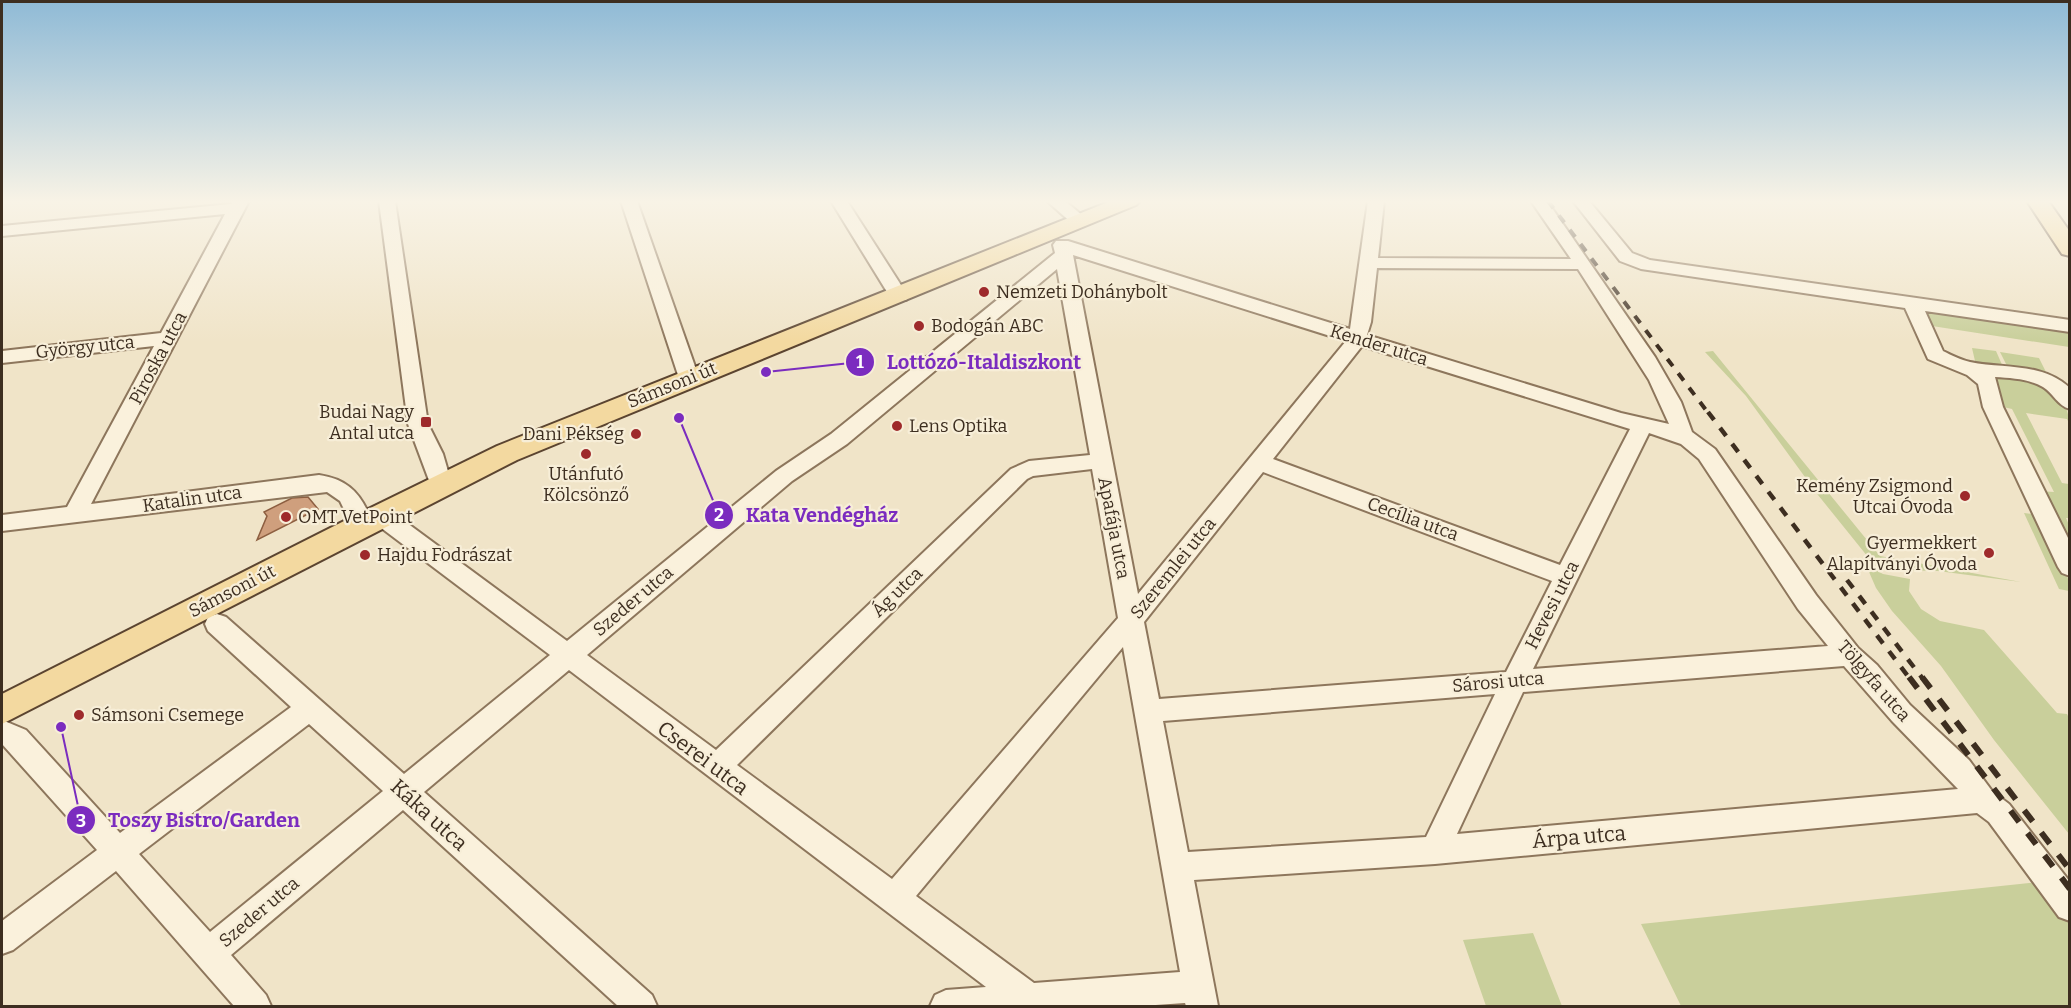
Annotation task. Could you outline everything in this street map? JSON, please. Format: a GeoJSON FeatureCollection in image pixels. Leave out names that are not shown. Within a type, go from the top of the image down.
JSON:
{"type":"FeatureCollection","features":[{"type":"Feature","properties":{"kind":"main road","name":"Sámsoni út"},"geometry":{"type":"LineString","coordinates":[[2,710],[371,519],[507,453],[689,378],[899,296],[1049,248]]}},
{"type":"Feature","properties":{"kind":"street","name":"Piroska utca"},"geometry":{"type":"LineString","coordinates":[[74,514],[217,248]]}},
{"type":"Feature","properties":{"kind":"street"},"geometry":{"type":"LineString","coordinates":[[394,248],[418,424],[432,454],[441,485]]}},
{"type":"Feature","properties":{"kind":"street"},"geometry":{"type":"LineString","coordinates":[[644,248],[689,378]]}},
{"type":"Feature","properties":{"kind":"street"},"geometry":{"type":"LineString","coordinates":[[869,248],[899,296]]}},
{"type":"Feature","properties":{"kind":"street","name":"Szeder utca"},"geometry":{"type":"LineString","coordinates":[[208,954],[784,476],[839,439],[1055,248]]}},
{"type":"Feature","properties":{"kind":"street","name":"Apafája utca"},"geometry":{"type":"LineString","coordinates":[[1059,248],[1101,461],[1200,997]]}},
{"type":"Feature","properties":{"kind":"street","name":"Kender utca"},"geometry":{"type":"LineString","coordinates":[[1068,248],[1642,426],[1688,437]]}},
{"type":"Feature","properties":{"kind":"street","name":"Szeremlei utca"},"geometry":{"type":"LineString","coordinates":[[894,899],[1131,620],[1358,338],[1371,248]]}},
{"type":"Feature","properties":{"kind":"street","name":"Tölgyfa utca"},"geometry":{"type":"LineString","coordinates":[[1574,248],[1581,264],[1594,279],[1678,412],[1688,437],[1707,454],[1808,603],[1849,655],[1901,713],[1959,770],[1982,800],[2006,821],[2070,908]]}},
{"type":"Feature","properties":{"kind":"street"},"geometry":{"type":"LineString","coordinates":[[1619,248],[1626,257],[1658,267],[2070,326]]}},
{"type":"Feature","properties":{"kind":"street"},"geometry":{"type":"LineString","coordinates":[[1369,263],[1581,264]]}},
{"type":"Feature","properties":{"kind":"street"},"geometry":{"type":"LineString","coordinates":[[1912,303],[1934,353],[1943,360],[1980,374],[1989,383],[1993,407],[2070,567]]}},
{"type":"Feature","properties":{"kind":"street","name":"György utca"},"geometry":{"type":"LineString","coordinates":[[2,357],[169,338]]}},
{"type":"Feature","properties":{"kind":"street"},"geometry":{"type":"LineString","coordinates":[[1960,366],[2013,372],[2041,379],[2057,387],[2070,402]]}},
{"type":"Feature","properties":{"kind":"street","name":"Hevesi utca"},"geometry":{"type":"LineString","coordinates":[[1435,850],[1642,426]]}},
{"type":"Feature","properties":{"kind":"street","name":"Ág utca"},"geometry":{"type":"LineString","coordinates":[[716,768],[1017,475],[1029,469],[1101,461]]}},
{"type":"Feature","properties":{"kind":"street","name":"Cecília utca"},"geometry":{"type":"LineString","coordinates":[[1259,462],[1567,577]]}},
{"type":"Feature","properties":{"kind":"street","name":"Katalin utca"},"geometry":{"type":"LineString","coordinates":[[2,524],[320,483],[334,486],[347,493],[371,519]]}},
{"type":"Feature","properties":{"kind":"street","name":"Cserei utca"},"geometry":{"type":"LineString","coordinates":[[371,519],[567,656],[1029,999]]}},
{"type":"Feature","properties":{"kind":"street","name":"Káka utca"},"geometry":{"type":"LineString","coordinates":[[217,624],[309,710],[640,1006]]}},
{"type":"Feature","properties":{"kind":"street","name":"Sárosi utca"},"geometry":{"type":"LineString","coordinates":[[1147,711],[1849,655]]}},
{"type":"Feature","properties":{"kind":"street"},"geometry":{"type":"LineString","coordinates":[[2,939],[309,710]]}},
{"type":"Feature","properties":{"kind":"street"},"geometry":{"type":"LineString","coordinates":[[2,731],[16,738],[255,1006]]}},
{"type":"Feature","properties":{"kind":"street","name":"Árpa utca"},"geometry":{"type":"LineString","coordinates":[[1176,867],[1435,850],[1982,800]]}},
{"type":"Feature","properties":{"kind":"street"},"geometry":{"type":"LineString","coordinates":[[946,1006],[1029,999],[1200,997]]}},
{"type":"Feature","properties":{"kind":"green space"},"geometry":{"type":"Polygon","coordinates":[[[1930,309],[2069,329],[2069,347],[1932,326],[1945,357],[1975,361],[1972,348],[1996,351],[2003,367],[1979,366],[1952,361],[1945,358],[1940,353],[1932,339],[1923,313],[1930,309]]]}},
{"type":"Feature","properties":{"kind":"green space"},"geometry":{"type":"Polygon","coordinates":[[[1713,351],[1880,556],[2021,582],[1938,571],[1896,570],[1872,562],[1818,495],[1746,396],[1705,352],[1713,351]]]}},
{"type":"Feature","properties":{"kind":"green space"},"geometry":{"type":"Polygon","coordinates":[[[2000,352],[2039,358],[2047,374],[2008,368],[2000,352]]]}},
{"type":"Feature","properties":{"kind":"green space"},"geometry":{"type":"Polygon","coordinates":[[[1994,376],[2015,376],[2018,380],[2045,388],[2059,398],[2068,413],[2069,423],[2067,419],[2026,413],[2062,483],[2069,484],[2069,518],[2066,518],[2069,525],[2069,553],[2040,491],[2054,492],[2012,409],[1999,406],[1994,376]]]}},
{"type":"Feature","properties":{"kind":"green space"},"geometry":{"type":"Polygon","coordinates":[[[2024,513],[2039,515],[2069,581],[2069,591],[2059,589],[2024,513]]]}},
{"type":"Feature","properties":{"kind":"green space"},"geometry":{"type":"Polygon","coordinates":[[[1866,565],[1883,574],[1910,579],[1909,591],[1921,609],[1940,621],[1984,630],[2057,713],[2067,714],[2070,720],[2069,834],[1994,740],[1941,666],[1892,611],[1876,588],[1866,565]]]}},
{"type":"Feature","properties":{"kind":"green space"},"geometry":{"type":"Polygon","coordinates":[[[2038,882],[2069,924],[2069,1006],[1681,1006],[1641,924],[2038,882]]]}},
{"type":"Feature","properties":{"kind":"green space"},"geometry":{"type":"Polygon","coordinates":[[[1533,933],[1562,1006],[1486,1006],[1463,940],[1533,933]]]}},
{"type":"Feature","properties":{"kind":"building","name":"OMT VetPoint"},"geometry":{"type":"Polygon","coordinates":[[[308,497],[318,509],[257,540],[267,516],[264,512],[292,498],[308,497]]]}},
{"type":"Feature","properties":{"kind":"railway"},"geometry":{"type":"LineString","coordinates":[[1584,248],[1709,414]]}},
{"type":"Feature","properties":{"kind":"railway"},"geometry":{"type":"LineString","coordinates":[[1708,412],[1910,679]]}},
{"type":"Feature","properties":{"kind":"railway"},"geometry":{"type":"LineString","coordinates":[[1847,580],[1923,679]]}},
{"type":"Feature","properties":{"kind":"railway"},"geometry":{"type":"LineString","coordinates":[[1909,677],[2070,889]]}},
{"type":"Feature","properties":{"kind":"railway"},"geometry":{"type":"LineString","coordinates":[[1922,677],[2070,870]]}},
{"type":"Feature","properties":{"kind":"place","name":"Nemzeti Dohánybolt"},"geometry":{"type":"Point","coordinates":[984,292]}},
{"type":"Feature","properties":{"kind":"place","name":"Bodogán ABC"},"geometry":{"type":"Point","coordinates":[919,326]}},
{"type":"Feature","properties":{"kind":"place","name":"Lottózó-Italdiszkont"},"geometry":{"type":"Point","coordinates":[766,372]}},
{"type":"Feature","properties":{"kind":"place","name":"Kata Vendégház"},"geometry":{"type":"Point","coordinates":[679,418]}},
{"type":"Feature","properties":{"kind":"place","name":"Budai Nagy Antal utca"},"geometry":{"type":"Point","coordinates":[426,422]}},
{"type":"Feature","properties":{"kind":"place","name":"Lens Optika"},"geometry":{"type":"Point","coordinates":[897,426]}},
{"type":"Feature","properties":{"kind":"place","name":"Dani Pékség"},"geometry":{"type":"Point","coordinates":[636,434]}},
{"type":"Feature","properties":{"kind":"place","name":"Utánfutó Kölcsönző"},"geometry":{"type":"Point","coordinates":[586,454]}},
{"type":"Feature","properties":{"kind":"place","name":"Kemény Zsigmond Utcai Óvoda"},"geometry":{"type":"Point","coordinates":[1965,496]}},
{"type":"Feature","properties":{"kind":"place","name":"OMT VetPoint"},"geometry":{"type":"Point","coordinates":[286,517]}},
{"type":"Feature","properties":{"kind":"place","name":"Gyermekkert Alapítványi Óvoda"},"geometry":{"type":"Point","coordinates":[1989,553]}},
{"type":"Feature","properties":{"kind":"place","name":"Hajdu Fodrászat"},"geometry":{"type":"Point","coordinates":[365,555]}},
{"type":"Feature","properties":{"kind":"place","name":"Sámsoni Csemege"},"geometry":{"type":"Point","coordinates":[79,715]}},
{"type":"Feature","properties":{"kind":"place","name":"Toszy Bistro/Garden"},"geometry":{"type":"Point","coordinates":[61,727]}}]}
